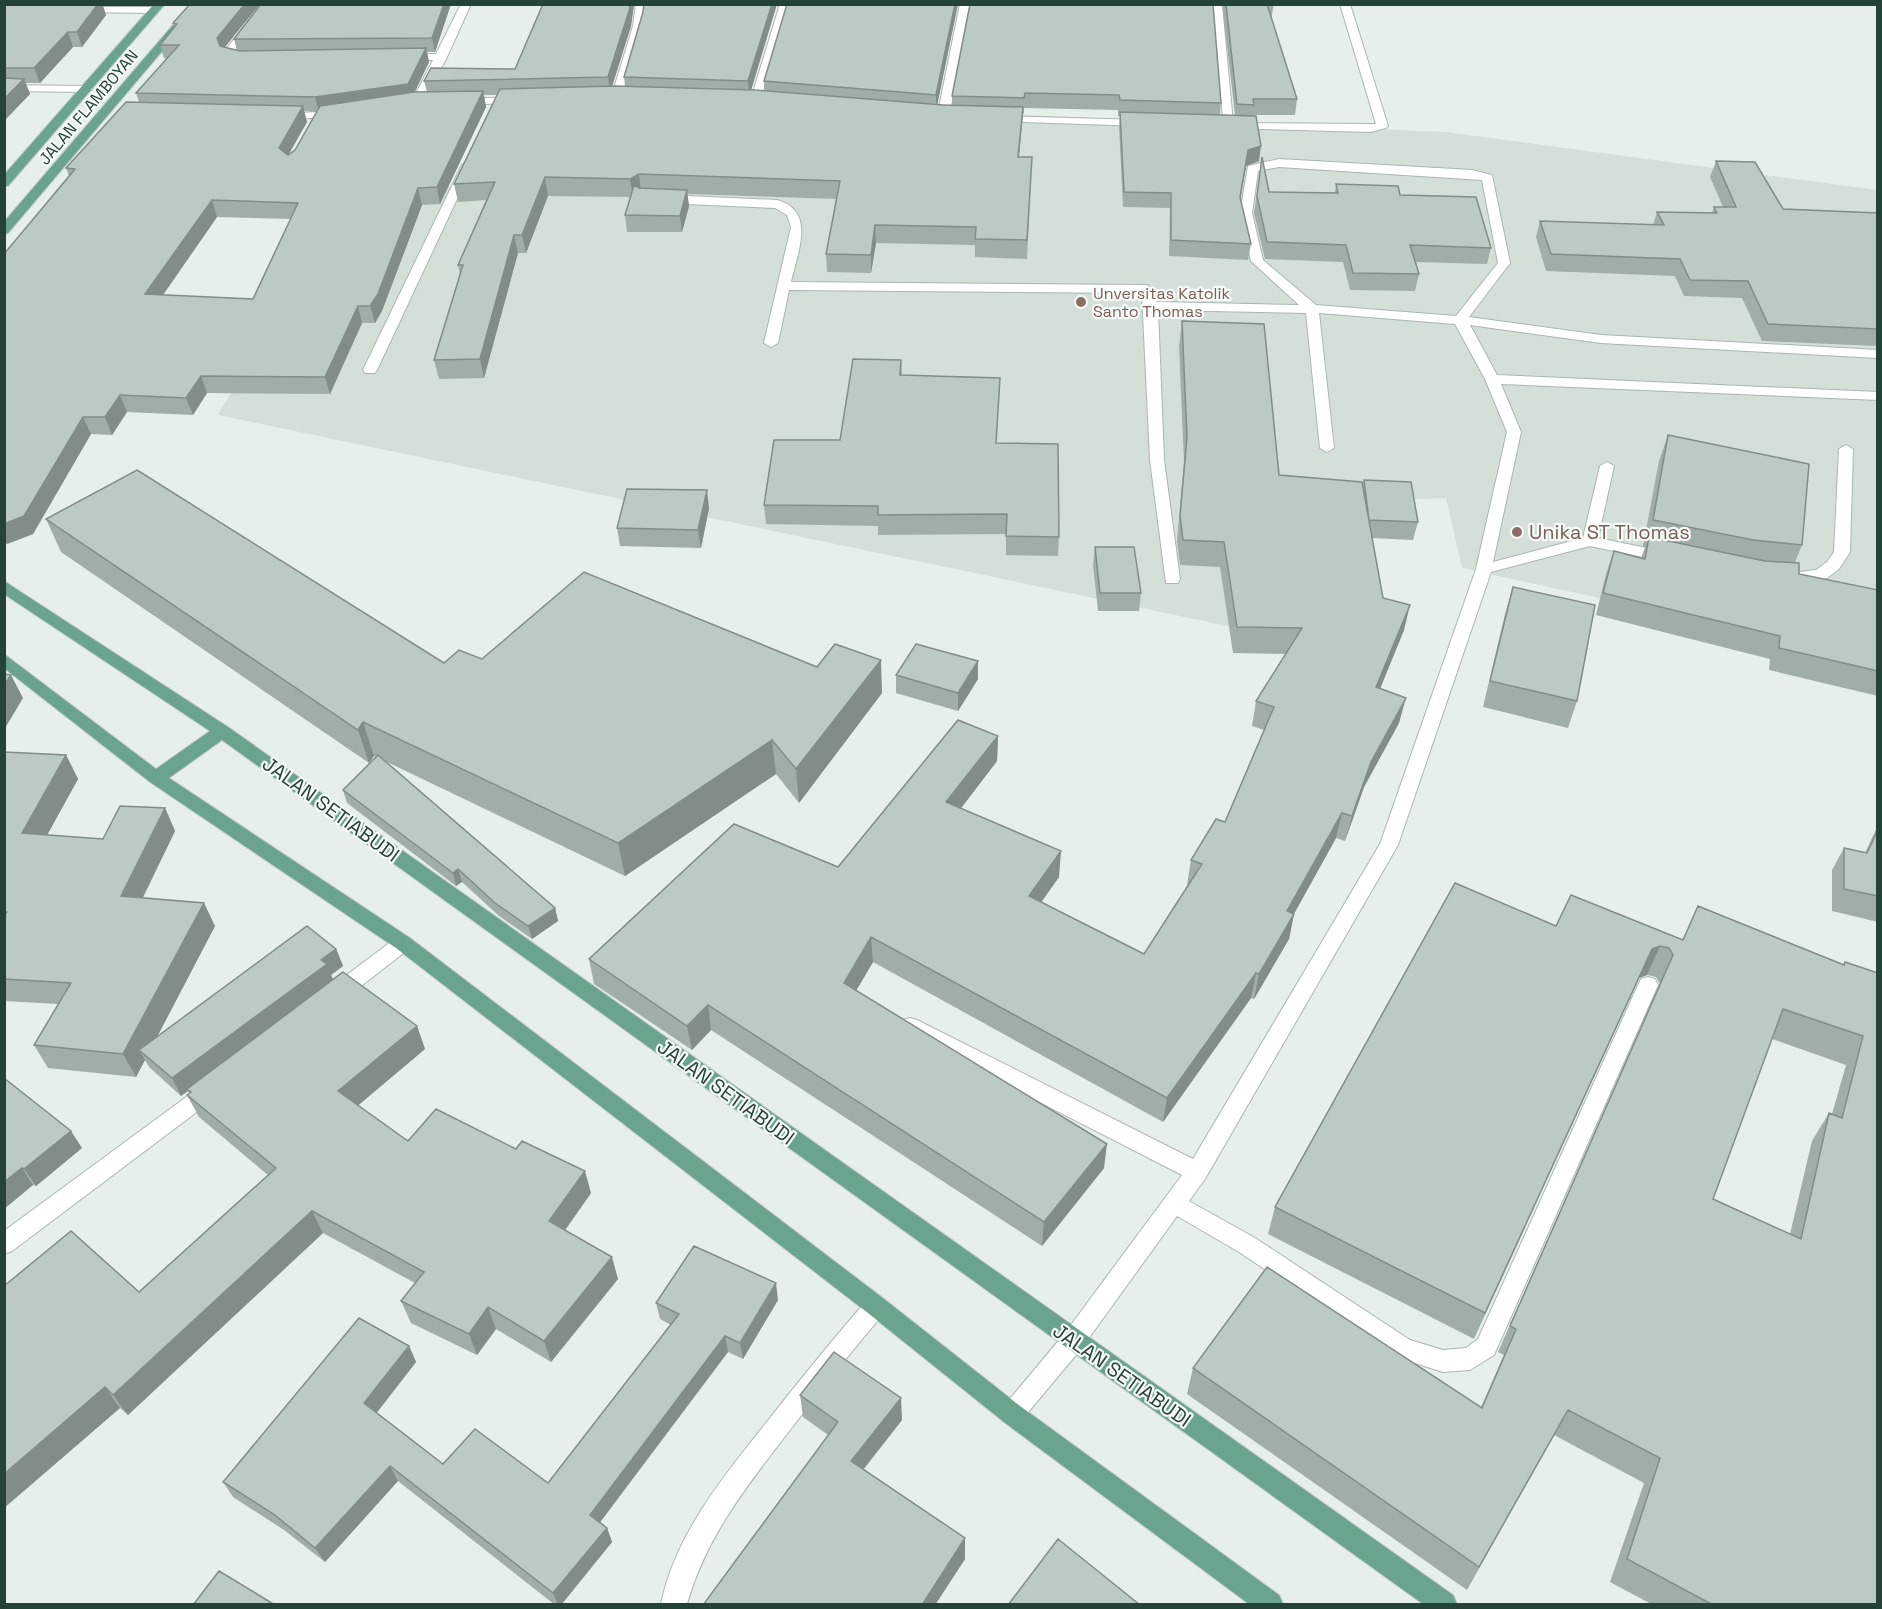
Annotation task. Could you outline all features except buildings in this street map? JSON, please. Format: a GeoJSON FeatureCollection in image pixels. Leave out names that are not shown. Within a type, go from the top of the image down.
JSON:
{"type":"FeatureCollection","features":[{"type":"Feature","properties":{"kind":"main road","name":"JALAN FLAMBOYAN"},"geometry":{"type":"LineString","coordinates":[[4,230],[111,112],[196,4]]}},
{"type":"Feature","properties":{"kind":"main road","name":"JALAN FLAMBOYAN"},"geometry":{"type":"LineString","coordinates":[[4,183],[158,7]]}},
{"type":"Feature","properties":{"kind":"main road"},"geometry":{"type":"LineString","coordinates":[[15,171],[56,171]]}},
{"type":"Feature","properties":{"kind":"main road","name":"JALAN SETIABUDI"},"geometry":{"type":"LineString","coordinates":[[4,586],[222,731],[1444,1605]]}},
{"type":"Feature","properties":{"kind":"main road"},"geometry":{"type":"LineString","coordinates":[[4,659],[156,778],[403,943],[876,1306],[1012,1414],[1270,1605]]}},
{"type":"Feature","properties":{"kind":"main road"},"geometry":{"type":"LineString","coordinates":[[156,778],[222,731]]}},
{"type":"Feature","properties":{"kind":"street"},"geometry":{"type":"LineString","coordinates":[[255,60],[235,58],[228,53],[268,4]]}},
{"type":"Feature","properties":{"kind":"street"},"geometry":{"type":"LineString","coordinates":[[417,103],[442,57],[466,4]]}},
{"type":"Feature","properties":{"kind":"street"},"geometry":{"type":"LineString","coordinates":[[617,98],[639,26],[641,4]]}},
{"type":"Feature","properties":{"kind":"street"},"geometry":{"type":"LineString","coordinates":[[756,102],[785,4]]}},
{"type":"Feature","properties":{"kind":"street"},"geometry":{"type":"LineString","coordinates":[[943,117],[965,4]]}},
{"type":"Feature","properties":{"kind":"street"},"geometry":{"type":"LineString","coordinates":[[1217,4],[1222,126],[1370,129],[1382,126],[1345,4]]}},
{"type":"Feature","properties":{"kind":"street"},"geometry":{"type":"LineString","coordinates":[[75,10],[158,7]]}},
{"type":"Feature","properties":{"kind":"street"},"geometry":{"type":"LineString","coordinates":[[395,57],[442,57]]}},
{"type":"Feature","properties":{"kind":"street"},"geometry":{"type":"LineString","coordinates":[[4,88],[87,88]]}},
{"type":"Feature","properties":{"kind":"street"},"geometry":{"type":"LineString","coordinates":[[450,102],[495,105],[532,100]]}},
{"type":"Feature","properties":{"kind":"street"},"geometry":{"type":"LineString","coordinates":[[264,117],[316,121],[354,111]]}},
{"type":"Feature","properties":{"kind":"street"},"geometry":{"type":"LineString","coordinates":[[990,119],[1157,124]]}},
{"type":"Feature","properties":{"kind":"street"},"geometry":{"type":"LineString","coordinates":[[370,370],[474,150]]}},
{"type":"Feature","properties":{"kind":"street"},"geometry":{"type":"LineString","coordinates":[[1327,448],[1312,309],[1257,261],[1246,213],[1252,169],[1279,163],[1472,174],[1488,178],[1504,263],[1482,288],[1460,320]]}},
{"type":"Feature","properties":{"kind":"street"},"geometry":{"type":"LineString","coordinates":[[652,198],[762,203],[789,208],[795,217],[797,227],[771,343]]}},
{"type":"Feature","properties":{"kind":"street"},"geometry":{"type":"LineString","coordinates":[[783,286],[1139,287],[1149,292],[1157,460],[1172,579]]}},
{"type":"Feature","properties":{"kind":"street"},"geometry":{"type":"LineString","coordinates":[[1151,306],[1312,309],[1460,320],[1601,339],[1878,354]]}},
{"type":"Feature","properties":{"kind":"street"},"geometry":{"type":"LineString","coordinates":[[1012,1414],[1073,1341],[1197,1172],[1389,845],[1484,569],[1514,432],[1492,379],[1460,320]]}},
{"type":"Feature","properties":{"kind":"street"},"geometry":{"type":"LineString","coordinates":[[1492,379],[1878,396]]}},
{"type":"Feature","properties":{"kind":"street"},"geometry":{"type":"LineString","coordinates":[[1775,577],[1821,576],[1837,563],[1842,552],[1846,449]]}},
{"type":"Feature","properties":{"kind":"street"},"geometry":{"type":"LineString","coordinates":[[1590,541],[1607,466]]}},
{"type":"Feature","properties":{"kind":"street"},"geometry":{"type":"LineString","coordinates":[[1484,569],[1590,541],[1687,561]]}},
{"type":"Feature","properties":{"kind":"street"},"geometry":{"type":"LineString","coordinates":[[318,1008],[403,943]]}},
{"type":"Feature","properties":{"kind":"street"},"geometry":{"type":"LineString","coordinates":[[1175,1204],[1247,1245],[1404,1349],[1443,1361],[1470,1359],[1486,1347],[1648,986]]}},
{"type":"Feature","properties":{"kind":"street"},"geometry":{"type":"LineString","coordinates":[[892,1017],[1197,1172]]}},
{"type":"Feature","properties":{"kind":"street"},"geometry":{"type":"LineString","coordinates":[[4,1244],[224,1080]]}},
{"type":"Feature","properties":{"kind":"street"},"geometry":{"type":"LineString","coordinates":[[674,1605],[680,1575],[717,1504],[817,1376],[876,1306]]}},
{"type":"Feature","properties":{"kind":"shaded area","name":"Unversitas Katolik Santo Thomas"},"geometry":{"type":"Polygon","coordinates":[[[522,95],[1447,132],[1877,190],[1877,659],[1462,568],[1446,498],[1373,501],[1300,641],[218,415],[353,187],[480,187],[522,95]]]}},
{"type":"Feature","properties":{"kind":"place","name":"Unversitas Katolik Santo Thomas"},"geometry":{"type":"Point","coordinates":[1081,302]}},
{"type":"Feature","properties":{"kind":"place","name":"Unika ST Thomas"},"geometry":{"type":"Point","coordinates":[1517,532]}}]}
